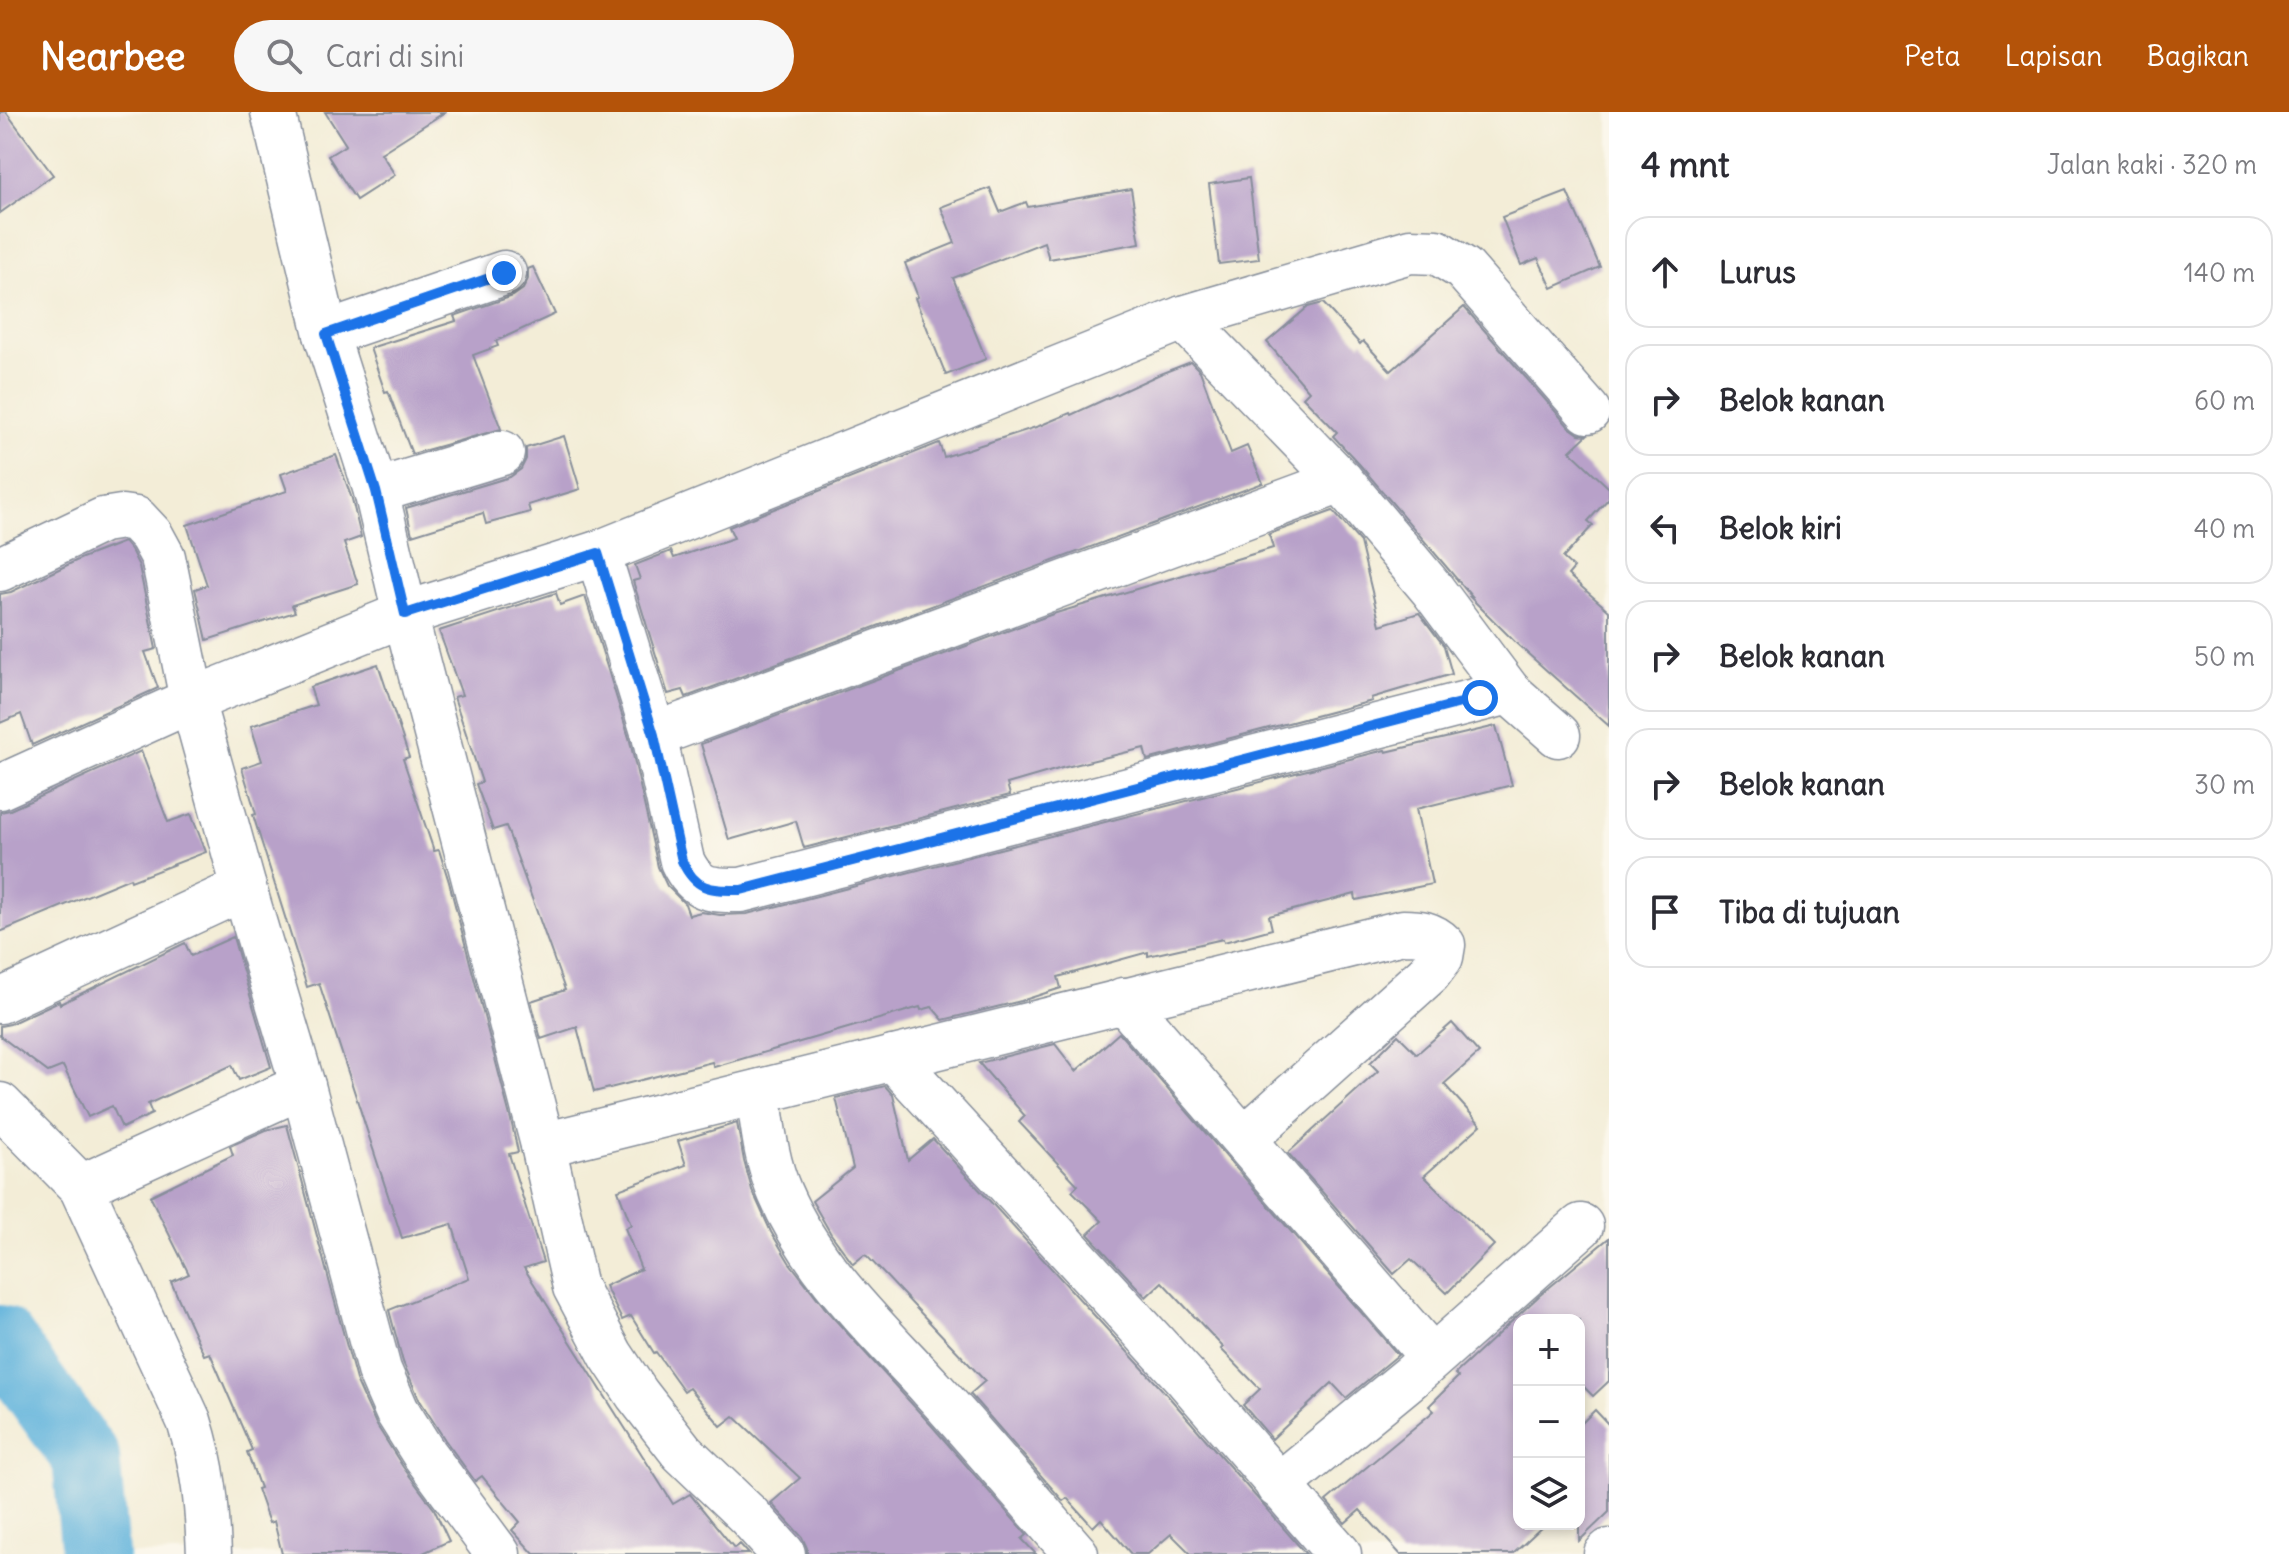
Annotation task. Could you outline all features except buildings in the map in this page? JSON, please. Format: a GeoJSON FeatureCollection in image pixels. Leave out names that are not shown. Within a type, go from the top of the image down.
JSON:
{"type":"FeatureCollection","features":[{"type":"Feature","properties":{"kind":"street"},"geometry":{"type":"LineString","coordinates":[[273,112],[326,334],[376,491],[543,1145],[575,1287],[611,1355],[682,1452],[749,1516],[783,1554]]}},
{"type":"Feature","properties":{"kind":"street"},"geometry":{"type":"LineString","coordinates":[[0,787],[192,700],[405,614],[598,553],[1183,318],[1410,251],[1437,252],[1464,269],[1588,411]]}},
{"type":"Feature","properties":{"kind":"street"},"geometry":{"type":"LineString","coordinates":[[326,334],[504,273]]}},
{"type":"Feature","properties":{"kind":"street"},"geometry":{"type":"LineString","coordinates":[[1183,318],[1341,481],[1432,589],[1509,692],[1558,735]]}},
{"type":"Feature","properties":{"kind":"street"},"geometry":{"type":"LineString","coordinates":[[376,491],[502,453]]}},
{"type":"Feature","properties":{"kind":"street"},"geometry":{"type":"LineString","coordinates":[[654,735],[1341,481]]}},
{"type":"Feature","properties":{"kind":"street"},"geometry":{"type":"LineString","coordinates":[[0,569],[103,520],[122,517],[136,519],[151,535],[163,557],[192,700],[303,1086],[379,1370],[397,1411],[424,1454],[498,1554]]}},
{"type":"Feature","properties":{"kind":"street"},"geometry":{"type":"LineString","coordinates":[[598,553],[654,735],[682,861],[689,876],[712,890],[741,890],[1509,692]]}},
{"type":"Feature","properties":{"kind":"street"},"geometry":{"type":"LineString","coordinates":[[0,1001],[244,888]]}},
{"type":"Feature","properties":{"kind":"street"},"geometry":{"type":"LineString","coordinates":[[543,1145],[1403,932],[1420,932],[1435,937],[1443,945],[1441,957],[1429,973],[1244,1139]]}},
{"type":"Feature","properties":{"kind":"street"},"geometry":{"type":"LineString","coordinates":[[1123,1000],[1432,1357]]}},
{"type":"Feature","properties":{"kind":"street"},"geometry":{"type":"LineString","coordinates":[[893,1058],[1187,1379],[1339,1554]]}},
{"type":"Feature","properties":{"kind":"street"},"geometry":{"type":"LineString","coordinates":[[81,1187],[303,1086]]}},
{"type":"Feature","properties":{"kind":"street"},"geometry":{"type":"LineString","coordinates":[[758,1092],[769,1165],[780,1195],[828,1275],[1076,1554]]}},
{"type":"Feature","properties":{"kind":"street"},"geometry":{"type":"LineString","coordinates":[[0,1105],[81,1187],[189,1421],[200,1456],[207,1498],[209,1554]]}},
{"type":"Feature","properties":{"kind":"street"},"geometry":{"type":"LineString","coordinates":[[1278,1486],[1412,1376],[1581,1226]]}},
{"type":"Feature","properties":{"kind":"waterway"},"geometry":{"type":"LineString","coordinates":[[0,1339],[86,1458],[95,1554]]}},
{"type":"Feature","properties":{"kind":"route"},"geometry":{"type":"LineString","coordinates":[[504,273],[326,334],[376,491],[405,614],[598,553],[654,735],[682,861],[689,876],[712,890],[741,890],[1480,698]]}}]}
